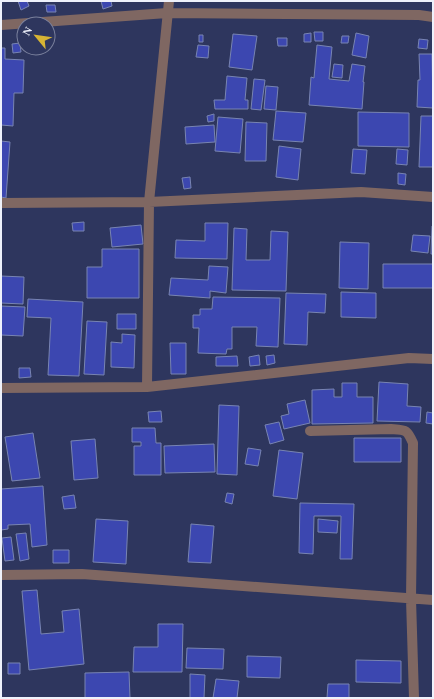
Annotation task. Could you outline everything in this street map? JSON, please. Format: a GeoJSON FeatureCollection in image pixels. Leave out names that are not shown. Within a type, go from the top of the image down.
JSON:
{"type":"FeatureCollection","features":[{"type":"Feature","properties":{"kind":"street"},"geometry":{"type":"LineString","coordinates":[[147,386],[149,202],[169,1]]}},
{"type":"Feature","properties":{"kind":"street"},"geometry":{"type":"LineString","coordinates":[[1,25],[167,13],[419,15],[433,17]]}},
{"type":"Feature","properties":{"kind":"street"},"geometry":{"type":"LineString","coordinates":[[1,203],[149,202],[361,192],[433,197]]}},
{"type":"Feature","properties":{"kind":"street"},"geometry":{"type":"LineString","coordinates":[[1,388],[147,386],[409,358],[433,359]]}},
{"type":"Feature","properties":{"kind":"street"},"geometry":{"type":"LineString","coordinates":[[310,431],[402,430],[409,433],[413,443],[411,599],[414,698]]}},
{"type":"Feature","properties":{"kind":"street"},"geometry":{"type":"LineString","coordinates":[[1,575],[82,574],[433,600]]}},
{"type":"Feature","properties":{"kind":"building"},"geometry":{"type":"Polygon","coordinates":[[[18,1],[27,1],[29,6],[21,10],[18,1]]]}},
{"type":"Feature","properties":{"kind":"building"},"geometry":{"type":"Polygon","coordinates":[[[101,1],[111,1],[112,6],[103,9],[101,1]]]}},
{"type":"Feature","properties":{"kind":"building"},"geometry":{"type":"Polygon","coordinates":[[[46,5],[55,5],[56,12],[47,12],[46,5]]]}},
{"type":"Feature","properties":{"kind":"building"},"geometry":{"type":"Polygon","coordinates":[[[314,32],[323,32],[323,41],[315,41],[314,32]]]}},
{"type":"Feature","properties":{"kind":"building"},"geometry":{"type":"Polygon","coordinates":[[[311,33],[311,42],[304,42],[304,34],[311,33]]]}},
{"type":"Feature","properties":{"kind":"building"},"geometry":{"type":"Polygon","coordinates":[[[356,33],[369,36],[366,58],[352,55],[356,33]]]}},
{"type":"Feature","properties":{"kind":"building"},"geometry":{"type":"Polygon","coordinates":[[[233,34],[257,36],[252,70],[229,67],[233,34]]]}},
{"type":"Feature","properties":{"kind":"building"},"geometry":{"type":"Polygon","coordinates":[[[199,35],[203,35],[203,42],[199,42],[199,35]]]}},
{"type":"Feature","properties":{"kind":"building"},"geometry":{"type":"Polygon","coordinates":[[[342,36],[349,36],[348,43],[341,43],[342,36]]]}},
{"type":"Feature","properties":{"kind":"building"},"geometry":{"type":"Polygon","coordinates":[[[277,38],[287,38],[287,46],[278,46],[277,38]]]}},
{"type":"Feature","properties":{"kind":"building"},"geometry":{"type":"Polygon","coordinates":[[[419,39],[428,40],[427,49],[418,48],[419,39]]]}},
{"type":"Feature","properties":{"kind":"building"},"geometry":{"type":"Polygon","coordinates":[[[12,44],[16,44],[16,53],[13,53],[12,44]]]}},
{"type":"Feature","properties":{"kind":"building"},"geometry":{"type":"Polygon","coordinates":[[[198,45],[209,46],[208,58],[196,57],[198,45]]]}},
{"type":"Feature","properties":{"kind":"building"},"geometry":{"type":"Polygon","coordinates":[[[317,45],[332,47],[329,79],[349,81],[352,64],[365,66],[362,109],[309,105],[311,77],[314,78],[317,45]]]}},
{"type":"Feature","properties":{"kind":"building"},"geometry":{"type":"Polygon","coordinates":[[[1,48],[5,48],[5,59],[24,60],[23,93],[14,93],[13,126],[1,125],[1,48]]]}},
{"type":"Feature","properties":{"kind":"building"},"geometry":{"type":"Polygon","coordinates":[[[419,54],[432,54],[433,108],[417,107],[418,80],[420,80],[419,54]]]}},
{"type":"Feature","properties":{"kind":"building"},"geometry":{"type":"Polygon","coordinates":[[[334,64],[343,65],[342,78],[332,77],[334,64]]]}},
{"type":"Feature","properties":{"kind":"building"},"geometry":{"type":"Polygon","coordinates":[[[227,76],[247,78],[245,100],[248,100],[248,109],[215,109],[214,100],[225,100],[227,76]]]}},
{"type":"Feature","properties":{"kind":"building"},"geometry":{"type":"Polygon","coordinates":[[[254,79],[265,80],[261,110],[251,109],[254,79]]]}},
{"type":"Feature","properties":{"kind":"building"},"geometry":{"type":"Polygon","coordinates":[[[266,86],[278,87],[276,110],[264,109],[266,86]]]}},
{"type":"Feature","properties":{"kind":"building"},"geometry":{"type":"Polygon","coordinates":[[[276,111],[306,113],[303,142],[273,140],[276,111]]]}},
{"type":"Feature","properties":{"kind":"building"},"geometry":{"type":"Polygon","coordinates":[[[358,112],[409,113],[409,147],[358,146],[358,112]]]}},
{"type":"Feature","properties":{"kind":"building"},"geometry":{"type":"Polygon","coordinates":[[[214,114],[214,121],[208,122],[207,116],[214,114]]]}},
{"type":"Feature","properties":{"kind":"building"},"geometry":{"type":"Polygon","coordinates":[[[421,116],[433,116],[433,167],[419,167],[421,116]]]}},
{"type":"Feature","properties":{"kind":"building"},"geometry":{"type":"Polygon","coordinates":[[[218,117],[243,119],[240,153],[215,151],[218,117]]]}},
{"type":"Feature","properties":{"kind":"building"},"geometry":{"type":"Polygon","coordinates":[[[246,122],[267,123],[266,161],[245,161],[246,122]]]}},
{"type":"Feature","properties":{"kind":"building"},"geometry":{"type":"Polygon","coordinates":[[[214,125],[215,142],[186,144],[185,127],[214,125]]]}},
{"type":"Feature","properties":{"kind":"building"},"geometry":{"type":"Polygon","coordinates":[[[1,141],[10,142],[6,198],[1,197],[1,141]]]}},
{"type":"Feature","properties":{"kind":"building"},"geometry":{"type":"Polygon","coordinates":[[[279,146],[301,149],[298,180],[276,177],[279,146]]]}},
{"type":"Feature","properties":{"kind":"building"},"geometry":{"type":"Polygon","coordinates":[[[353,149],[367,150],[365,174],[351,173],[353,149]]]}},
{"type":"Feature","properties":{"kind":"building"},"geometry":{"type":"Polygon","coordinates":[[[397,149],[408,150],[407,165],[396,164],[397,149]]]}},
{"type":"Feature","properties":{"kind":"building"},"geometry":{"type":"Polygon","coordinates":[[[398,173],[406,174],[405,185],[398,184],[398,173]]]}},
{"type":"Feature","properties":{"kind":"building"},"geometry":{"type":"Polygon","coordinates":[[[190,177],[191,188],[184,189],[182,178],[190,177]]]}},
{"type":"Feature","properties":{"kind":"building"},"geometry":{"type":"Polygon","coordinates":[[[84,222],[84,231],[73,231],[72,223],[84,222]]]}},
{"type":"Feature","properties":{"kind":"building"},"geometry":{"type":"Polygon","coordinates":[[[205,223],[228,223],[227,259],[175,258],[176,240],[205,241],[205,223]]]}},
{"type":"Feature","properties":{"kind":"building"},"geometry":{"type":"Polygon","coordinates":[[[141,225],[143,244],[112,247],[110,228],[141,225]]]}},
{"type":"Feature","properties":{"kind":"building"},"geometry":{"type":"Polygon","coordinates":[[[432,226],[433,254],[431,254],[432,226]]]}},
{"type":"Feature","properties":{"kind":"building"},"geometry":{"type":"Polygon","coordinates":[[[234,228],[247,229],[246,260],[270,260],[271,231],[288,232],[286,291],[232,290],[234,228]]]}},
{"type":"Feature","properties":{"kind":"building"},"geometry":{"type":"Polygon","coordinates":[[[413,235],[430,236],[428,253],[411,251],[413,235]]]}},
{"type":"Feature","properties":{"kind":"building"},"geometry":{"type":"Polygon","coordinates":[[[340,242],[369,243],[368,289],[339,288],[340,242]]]}},
{"type":"Feature","properties":{"kind":"building"},"geometry":{"type":"Polygon","coordinates":[[[102,249],[139,249],[139,298],[87,298],[87,267],[102,267],[102,249]]]}},
{"type":"Feature","properties":{"kind":"building"},"geometry":{"type":"Polygon","coordinates":[[[383,264],[433,264],[433,288],[383,288],[383,264]]]}},
{"type":"Feature","properties":{"kind":"building"},"geometry":{"type":"Polygon","coordinates":[[[209,266],[228,267],[226,293],[210,291],[210,298],[169,295],[171,278],[208,280],[209,266]]]}},
{"type":"Feature","properties":{"kind":"building"},"geometry":{"type":"Polygon","coordinates":[[[1,276],[24,277],[23,304],[1,303],[1,276]]]}},
{"type":"Feature","properties":{"kind":"building"},"geometry":{"type":"Polygon","coordinates":[[[341,292],[376,293],[376,318],[341,317],[341,292]]]}},
{"type":"Feature","properties":{"kind":"building"},"geometry":{"type":"Polygon","coordinates":[[[286,293],[326,294],[325,313],[308,312],[307,345],[284,344],[286,293]]]}},
{"type":"Feature","properties":{"kind":"building"},"geometry":{"type":"Polygon","coordinates":[[[213,297],[280,298],[278,347],[256,346],[257,327],[232,327],[232,349],[227,349],[226,354],[198,353],[199,328],[193,328],[193,315],[200,315],[200,309],[212,309],[213,297]]]}},
{"type":"Feature","properties":{"kind":"building"},"geometry":{"type":"Polygon","coordinates":[[[28,299],[83,302],[79,376],[48,375],[51,318],[27,317],[28,299]]]}},
{"type":"Feature","properties":{"kind":"building"},"geometry":{"type":"Polygon","coordinates":[[[1,306],[25,307],[23,336],[1,335],[1,306]]]}},
{"type":"Feature","properties":{"kind":"building"},"geometry":{"type":"Polygon","coordinates":[[[117,314],[136,314],[136,329],[117,329],[117,314]]]}},
{"type":"Feature","properties":{"kind":"building"},"geometry":{"type":"Polygon","coordinates":[[[87,321],[107,322],[104,375],[84,374],[87,321]]]}},
{"type":"Feature","properties":{"kind":"building"},"geometry":{"type":"Polygon","coordinates":[[[122,334],[135,335],[134,368],[111,367],[111,342],[122,343],[122,334]]]}},
{"type":"Feature","properties":{"kind":"building"},"geometry":{"type":"Polygon","coordinates":[[[170,343],[186,343],[186,374],[171,374],[170,343]]]}},
{"type":"Feature","properties":{"kind":"building"},"geometry":{"type":"Polygon","coordinates":[[[259,355],[260,365],[250,366],[249,357],[259,355]]]}},
{"type":"Feature","properties":{"kind":"building"},"geometry":{"type":"Polygon","coordinates":[[[274,355],[275,363],[267,365],[266,356],[274,355]]]}},
{"type":"Feature","properties":{"kind":"building"},"geometry":{"type":"Polygon","coordinates":[[[237,356],[238,366],[216,366],[216,357],[237,356]]]}},
{"type":"Feature","properties":{"kind":"building"},"geometry":{"type":"Polygon","coordinates":[[[19,368],[30,368],[31,377],[19,378],[19,368]]]}},
{"type":"Feature","properties":{"kind":"building"},"geometry":{"type":"Polygon","coordinates":[[[379,382],[408,384],[407,406],[421,407],[420,422],[377,421],[379,382]]]}},
{"type":"Feature","properties":{"kind":"building"},"geometry":{"type":"Polygon","coordinates":[[[342,383],[357,383],[357,397],[373,397],[373,423],[312,424],[312,390],[334,389],[334,397],[342,397],[342,383]]]}},
{"type":"Feature","properties":{"kind":"building"},"geometry":{"type":"Polygon","coordinates":[[[305,400],[310,423],[284,429],[281,416],[289,414],[287,404],[305,400]]]}},
{"type":"Feature","properties":{"kind":"building"},"geometry":{"type":"Polygon","coordinates":[[[219,405],[239,406],[237,475],[217,474],[219,405]]]}},
{"type":"Feature","properties":{"kind":"building"},"geometry":{"type":"Polygon","coordinates":[[[161,411],[162,422],[149,422],[148,412],[161,411]]]}},
{"type":"Feature","properties":{"kind":"building"},"geometry":{"type":"Polygon","coordinates":[[[427,412],[433,413],[433,424],[426,423],[427,412]]]}},
{"type":"Feature","properties":{"kind":"building"},"geometry":{"type":"Polygon","coordinates":[[[279,422],[284,440],[270,444],[265,425],[279,422]]]}},
{"type":"Feature","properties":{"kind":"building"},"geometry":{"type":"Polygon","coordinates":[[[132,428],[155,428],[156,443],[161,443],[161,475],[134,475],[134,446],[141,446],[141,442],[132,442],[132,428]]]}},
{"type":"Feature","properties":{"kind":"building"},"geometry":{"type":"Polygon","coordinates":[[[33,433],[40,478],[12,481],[5,437],[33,433]]]}},
{"type":"Feature","properties":{"kind":"building"},"geometry":{"type":"Polygon","coordinates":[[[354,438],[401,438],[401,462],[354,462],[354,438]]]}},
{"type":"Feature","properties":{"kind":"building"},"geometry":{"type":"Polygon","coordinates":[[[95,439],[98,478],[74,480],[71,441],[95,439]]]}},
{"type":"Feature","properties":{"kind":"building"},"geometry":{"type":"Polygon","coordinates":[[[214,444],[215,472],[165,473],[164,446],[214,444]]]}},
{"type":"Feature","properties":{"kind":"building"},"geometry":{"type":"Polygon","coordinates":[[[248,448],[261,450],[258,466],[245,464],[248,448]]]}},
{"type":"Feature","properties":{"kind":"building"},"geometry":{"type":"Polygon","coordinates":[[[279,450],[303,453],[297,499],[273,496],[279,450]]]}},
{"type":"Feature","properties":{"kind":"building"},"geometry":{"type":"Polygon","coordinates":[[[43,486],[47,545],[32,547],[30,524],[8,525],[8,529],[1,530],[1,489],[43,486]]]}},
{"type":"Feature","properties":{"kind":"building"},"geometry":{"type":"Polygon","coordinates":[[[227,493],[234,494],[232,504],[225,502],[227,493]]]}},
{"type":"Feature","properties":{"kind":"building"},"geometry":{"type":"Polygon","coordinates":[[[74,495],[76,508],[64,509],[62,497],[74,495]]]}},
{"type":"Feature","properties":{"kind":"building"},"geometry":{"type":"Polygon","coordinates":[[[300,503],[354,504],[352,559],[340,559],[341,516],[314,516],[313,554],[299,553],[300,503]]]}},
{"type":"Feature","properties":{"kind":"building"},"geometry":{"type":"Polygon","coordinates":[[[96,519],[128,521],[126,564],[93,562],[96,519]]]}},
{"type":"Feature","properties":{"kind":"building"},"geometry":{"type":"Polygon","coordinates":[[[318,519],[338,521],[337,533],[318,532],[318,519]]]}},
{"type":"Feature","properties":{"kind":"building"},"geometry":{"type":"Polygon","coordinates":[[[191,524],[214,526],[211,563],[188,562],[191,524]]]}},
{"type":"Feature","properties":{"kind":"building"},"geometry":{"type":"Polygon","coordinates":[[[26,533],[29,559],[20,561],[16,534],[26,533]]]}},
{"type":"Feature","properties":{"kind":"building"},"geometry":{"type":"Polygon","coordinates":[[[11,537],[14,560],[5,561],[2,538],[11,537]]]}},
{"type":"Feature","properties":{"kind":"building"},"geometry":{"type":"Polygon","coordinates":[[[53,550],[69,550],[69,563],[53,563],[53,550]]]}},
{"type":"Feature","properties":{"kind":"building"},"geometry":{"type":"Polygon","coordinates":[[[37,590],[41,634],[64,632],[62,611],[79,609],[84,664],[29,670],[22,591],[37,590]]]}},
{"type":"Feature","properties":{"kind":"building"},"geometry":{"type":"Polygon","coordinates":[[[158,624],[183,624],[182,672],[133,672],[134,647],[158,647],[158,624]]]}},
{"type":"Feature","properties":{"kind":"building"},"geometry":{"type":"Polygon","coordinates":[[[187,648],[224,649],[223,669],[186,668],[187,648]]]}},
{"type":"Feature","properties":{"kind":"building"},"geometry":{"type":"Polygon","coordinates":[[[247,656],[281,657],[280,678],[247,677],[247,656]]]}},
{"type":"Feature","properties":{"kind":"building"},"geometry":{"type":"Polygon","coordinates":[[[356,660],[401,661],[401,683],[356,682],[356,660]]]}},
{"type":"Feature","properties":{"kind":"building"},"geometry":{"type":"Polygon","coordinates":[[[8,663],[20,663],[20,674],[8,674],[8,663]]]}},
{"type":"Feature","properties":{"kind":"building"},"geometry":{"type":"Polygon","coordinates":[[[129,672],[130,698],[85,698],[85,673],[129,672]]]}},
{"type":"Feature","properties":{"kind":"building"},"geometry":{"type":"Polygon","coordinates":[[[190,674],[205,675],[204,698],[190,698],[190,674]]]}},
{"type":"Feature","properties":{"kind":"building"},"geometry":{"type":"Polygon","coordinates":[[[216,679],[239,681],[237,698],[213,698],[216,679]]]}},
{"type":"Feature","properties":{"kind":"building"},"geometry":{"type":"Polygon","coordinates":[[[328,684],[349,684],[349,698],[327,698],[328,684]]]}}]}
